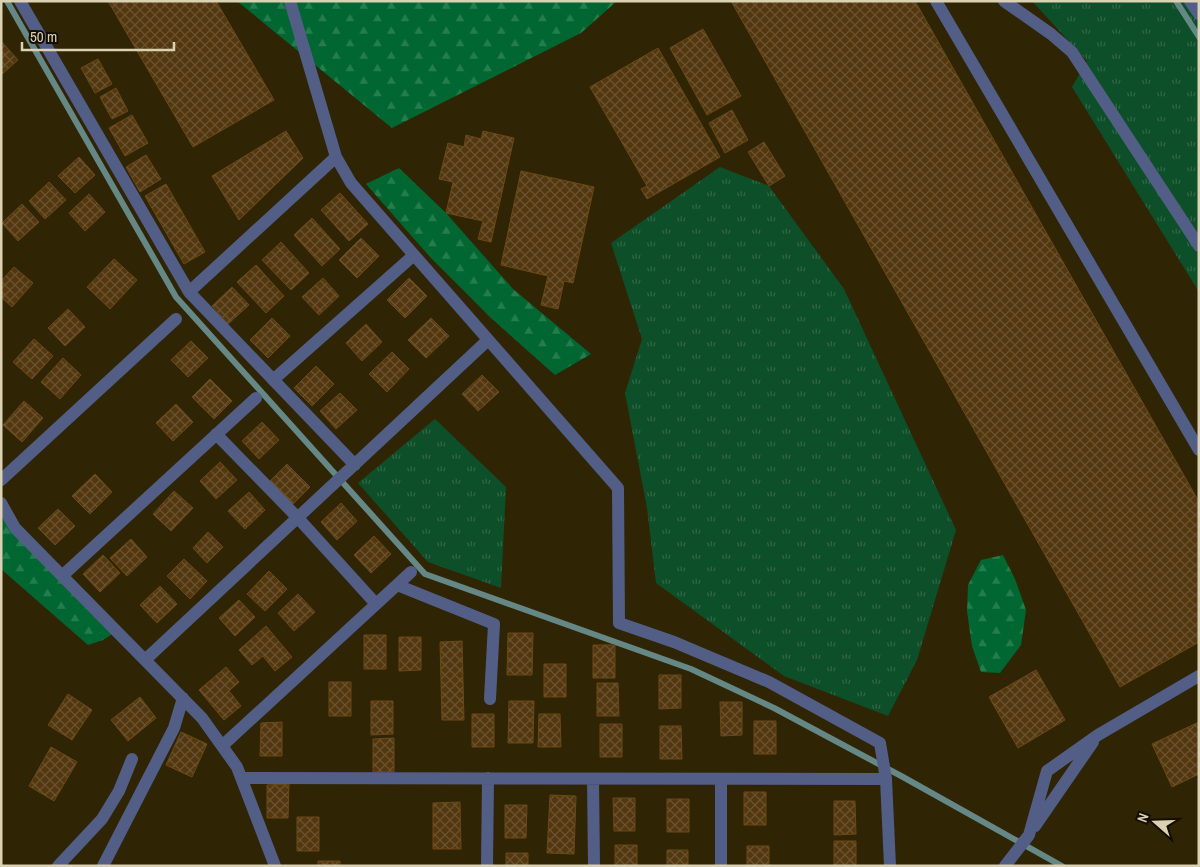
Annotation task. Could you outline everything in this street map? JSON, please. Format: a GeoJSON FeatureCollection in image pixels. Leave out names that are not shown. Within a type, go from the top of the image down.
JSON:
{"type":"FeatureCollection","features":[{"type":"Feature","properties":{"kind":"street"},"geometry":{"type":"LineString","coordinates":[[20,1],[189,292],[355,465]]}},
{"type":"Feature","properties":{"kind":"street"},"geometry":{"type":"LineString","coordinates":[[290,1],[336,157],[351,183],[618,488],[619,623],[674,642],[769,682],[880,743],[886,780],[890,866]]}},
{"type":"Feature","properties":{"kind":"street"},"geometry":{"type":"LineString","coordinates":[[936,1],[1199,450]]}},
{"type":"Feature","properties":{"kind":"street"},"geometry":{"type":"LineString","coordinates":[[1004,1],[1051,34],[1072,52],[1199,246]]}},
{"type":"Feature","properties":{"kind":"street"},"geometry":{"type":"LineString","coordinates":[[1190,1],[1199,14]]}},
{"type":"Feature","properties":{"kind":"street"},"geometry":{"type":"LineString","coordinates":[[189,292],[336,157]]}},
{"type":"Feature","properties":{"kind":"street"},"geometry":{"type":"LineString","coordinates":[[273,380],[414,255]]}},
{"type":"Feature","properties":{"kind":"street"},"geometry":{"type":"LineString","coordinates":[[1,480],[176,319]]}},
{"type":"Feature","properties":{"kind":"street"},"geometry":{"type":"LineString","coordinates":[[146,660],[488,340]]}},
{"type":"Feature","properties":{"kind":"street"},"geometry":{"type":"LineString","coordinates":[[62,576],[256,398]]}},
{"type":"Feature","properties":{"kind":"street"},"geometry":{"type":"LineString","coordinates":[[216,434],[298,518],[376,604]]}},
{"type":"Feature","properties":{"kind":"street"},"geometry":{"type":"LineString","coordinates":[[1,503],[15,528],[202,718],[237,767],[275,866]]}},
{"type":"Feature","properties":{"kind":"street"},"geometry":{"type":"LineString","coordinates":[[222,746],[411,572]]}},
{"type":"Feature","properties":{"kind":"street"},"geometry":{"type":"LineString","coordinates":[[397,585],[494,624],[490,699]]}},
{"type":"Feature","properties":{"kind":"street"},"geometry":{"type":"LineString","coordinates":[[1029,835],[1046,771],[1098,735],[1199,676]]}},
{"type":"Feature","properties":{"kind":"street"},"geometry":{"type":"LineString","coordinates":[[103,866],[174,728],[183,698]]}},
{"type":"Feature","properties":{"kind":"street"},"geometry":{"type":"LineString","coordinates":[[1005,866],[1029,835],[1098,735]]}},
{"type":"Feature","properties":{"kind":"street"},"geometry":{"type":"LineString","coordinates":[[58,866],[102,819],[118,791],[132,759]]}},
{"type":"Feature","properties":{"kind":"street"},"geometry":{"type":"LineString","coordinates":[[241,778],[886,780]]}},
{"type":"Feature","properties":{"kind":"street"},"geometry":{"type":"LineString","coordinates":[[486,866],[488,778]]}},
{"type":"Feature","properties":{"kind":"street"},"geometry":{"type":"LineString","coordinates":[[592,779],[594,866]]}},
{"type":"Feature","properties":{"kind":"street"},"geometry":{"type":"LineString","coordinates":[[721,779],[721,866]]}},
{"type":"Feature","properties":{"kind":"green space"},"geometry":{"type":"Polygon","coordinates":[[[237,1],[617,1],[581,33],[392,128],[237,1]]]}},
{"type":"Feature","properties":{"kind":"green space"},"geometry":{"type":"Polygon","coordinates":[[[1032,1],[1199,1],[1199,292],[1072,87],[1087,61],[1032,1]]]}},
{"type":"Feature","properties":{"kind":"green space"},"geometry":{"type":"Polygon","coordinates":[[[720,167],[769,186],[844,289],[956,530],[917,660],[888,716],[784,676],[656,583],[647,508],[625,393],[642,339],[611,243],[720,167]]]}},
{"type":"Feature","properties":{"kind":"green space"},"geometry":{"type":"Polygon","coordinates":[[[399,168],[446,213],[513,289],[591,354],[555,375],[491,318],[430,257],[366,184],[399,168]]]}},
{"type":"Feature","properties":{"kind":"green space"},"geometry":{"type":"Polygon","coordinates":[[[435,419],[506,487],[501,588],[428,562],[358,483],[435,419]]]}},
{"type":"Feature","properties":{"kind":"green space"},"geometry":{"type":"Polygon","coordinates":[[[1,504],[117,631],[103,640],[88,645],[1,569],[1,504]]]}},
{"type":"Feature","properties":{"kind":"green space"},"geometry":{"type":"Polygon","coordinates":[[[1003,555],[1015,579],[1026,610],[1021,645],[1000,673],[981,672],[972,646],[967,611],[968,585],[981,560],[1003,555]]]}},
{"type":"Feature","properties":{"kind":"building"},"geometry":{"type":"Polygon","coordinates":[[[108,1],[216,1],[274,100],[193,147],[108,1]]]}},
{"type":"Feature","properties":{"kind":"building"},"geometry":{"type":"Polygon","coordinates":[[[731,1],[915,1],[1199,502],[1199,642],[1120,687],[731,1]]]}},
{"type":"Feature","properties":{"kind":"building"},"geometry":{"type":"Polygon","coordinates":[[[703,29],[741,96],[707,115],[670,48],[703,29]]]}},
{"type":"Feature","properties":{"kind":"building"},"geometry":{"type":"Polygon","coordinates":[[[1,41],[18,60],[1,75],[1,41]]]}},
{"type":"Feature","properties":{"kind":"building"},"geometry":{"type":"Polygon","coordinates":[[[658,48],[720,157],[647,199],[641,189],[647,186],[590,87],[658,48]]]}},
{"type":"Feature","properties":{"kind":"building"},"geometry":{"type":"Polygon","coordinates":[[[98,59],[112,84],[95,93],[81,68],[98,59]]]}},
{"type":"Feature","properties":{"kind":"building"},"geometry":{"type":"Polygon","coordinates":[[[116,88],[128,111],[112,119],[100,97],[116,88]]]}},
{"type":"Feature","properties":{"kind":"building"},"geometry":{"type":"Polygon","coordinates":[[[732,110],[748,140],[725,153],[709,123],[732,110]]]}},
{"type":"Feature","properties":{"kind":"building"},"geometry":{"type":"Polygon","coordinates":[[[132,115],[148,143],[125,156],[109,128],[132,115]]]}},
{"type":"Feature","properties":{"kind":"building"},"geometry":{"type":"Polygon","coordinates":[[[286,131],[303,158],[239,220],[212,176],[286,131]]]}},
{"type":"Feature","properties":{"kind":"building"},"geometry":{"type":"Polygon","coordinates":[[[483,131],[514,138],[491,242],[478,239],[483,221],[446,213],[453,182],[439,179],[448,143],[464,147],[466,135],[481,139],[483,131]]]}},
{"type":"Feature","properties":{"kind":"building"},"geometry":{"type":"Polygon","coordinates":[[[764,142],[785,176],[769,186],[748,152],[764,142]]]}},
{"type":"Feature","properties":{"kind":"building"},"geometry":{"type":"Polygon","coordinates":[[[146,155],[161,179],[140,192],[126,167],[146,155]]]}},
{"type":"Feature","properties":{"kind":"building"},"geometry":{"type":"Polygon","coordinates":[[[79,157],[95,175],[75,193],[58,176],[79,157]]]}},
{"type":"Feature","properties":{"kind":"building"},"geometry":{"type":"Polygon","coordinates":[[[521,171],[594,187],[573,283],[564,281],[558,309],[541,305],[548,276],[501,265],[521,171]]]}},
{"type":"Feature","properties":{"kind":"building"},"geometry":{"type":"Polygon","coordinates":[[[49,182],[66,200],[45,219],[29,201],[49,182]]]}},
{"type":"Feature","properties":{"kind":"building"},"geometry":{"type":"Polygon","coordinates":[[[166,184],[205,252],[184,264],[145,196],[166,184]]]}},
{"type":"Feature","properties":{"kind":"building"},"geometry":{"type":"Polygon","coordinates":[[[340,193],[368,224],[349,241],[321,210],[340,193]]]}},
{"type":"Feature","properties":{"kind":"building"},"geometry":{"type":"Polygon","coordinates":[[[89,194],[105,212],[85,231],[69,213],[89,194]]]}},
{"type":"Feature","properties":{"kind":"building"},"geometry":{"type":"Polygon","coordinates":[[[22,204],[39,222],[18,241],[2,223],[22,204]]]}},
{"type":"Feature","properties":{"kind":"building"},"geometry":{"type":"Polygon","coordinates":[[[312,218],[340,249],[322,266],[294,235],[312,218]]]}},
{"type":"Feature","properties":{"kind":"building"},"geometry":{"type":"Polygon","coordinates":[[[361,238],[379,256],[357,278],[339,260],[361,238]]]}},
{"type":"Feature","properties":{"kind":"building"},"geometry":{"type":"Polygon","coordinates":[[[281,242],[309,273],[291,290],[262,260],[281,242]]]}},
{"type":"Feature","properties":{"kind":"building"},"geometry":{"type":"Polygon","coordinates":[[[114,259],[137,280],[110,309],[87,287],[114,259]]]}},
{"type":"Feature","properties":{"kind":"building"},"geometry":{"type":"Polygon","coordinates":[[[256,265],[284,296],[266,313],[237,282],[256,265]]]}},
{"type":"Feature","properties":{"kind":"building"},"geometry":{"type":"Polygon","coordinates":[[[14,267],[33,283],[12,307],[1,297],[1,281],[14,267]]]}},
{"type":"Feature","properties":{"kind":"building"},"geometry":{"type":"Polygon","coordinates":[[[323,278],[339,296],[319,315],[302,297],[323,278]]]}},
{"type":"Feature","properties":{"kind":"building"},"geometry":{"type":"Polygon","coordinates":[[[409,278],[427,296],[405,318],[387,300],[409,278]]]}},
{"type":"Feature","properties":{"kind":"building"},"geometry":{"type":"Polygon","coordinates":[[[232,287],[249,305],[228,324],[212,306],[232,287]]]}},
{"type":"Feature","properties":{"kind":"building"},"geometry":{"type":"Polygon","coordinates":[[[68,309],[85,327],[65,346],[48,328],[68,309]]]}},
{"type":"Feature","properties":{"kind":"building"},"geometry":{"type":"Polygon","coordinates":[[[272,318],[290,336],[268,358],[250,340],[272,318]]]}},
{"type":"Feature","properties":{"kind":"building"},"geometry":{"type":"Polygon","coordinates":[[[431,318],[449,336],[426,358],[408,340],[431,318]]]}},
{"type":"Feature","properties":{"kind":"building"},"geometry":{"type":"Polygon","coordinates":[[[366,324],[382,342],[362,361],[346,343],[366,324]]]}},
{"type":"Feature","properties":{"kind":"building"},"geometry":{"type":"Polygon","coordinates":[[[34,339],[53,356],[32,379],[13,362],[34,339]]]}},
{"type":"Feature","properties":{"kind":"building"},"geometry":{"type":"Polygon","coordinates":[[[191,341],[208,358],[188,377],[171,360],[191,341]]]}},
{"type":"Feature","properties":{"kind":"building"},"geometry":{"type":"Polygon","coordinates":[[[392,352],[409,369],[387,392],[369,374],[392,352]]]}},
{"type":"Feature","properties":{"kind":"building"},"geometry":{"type":"Polygon","coordinates":[[[63,358],[81,375],[60,399],[41,382],[63,358]]]}},
{"type":"Feature","properties":{"kind":"building"},"geometry":{"type":"Polygon","coordinates":[[[316,366],[334,384],[312,406],[294,388],[316,366]]]}},
{"type":"Feature","properties":{"kind":"building"},"geometry":{"type":"Polygon","coordinates":[[[482,375],[499,392],[478,411],[462,394],[482,375]]]}},
{"type":"Feature","properties":{"kind":"building"},"geometry":{"type":"Polygon","coordinates":[[[210,379],[232,401],[214,419],[192,397],[210,379]]]}},
{"type":"Feature","properties":{"kind":"building"},"geometry":{"type":"Polygon","coordinates":[[[340,393],[357,410],[336,429],[320,411],[340,393]]]}},
{"type":"Feature","properties":{"kind":"building"},"geometry":{"type":"Polygon","coordinates":[[[24,401],[43,418],[22,442],[3,425],[24,401]]]}},
{"type":"Feature","properties":{"kind":"building"},"geometry":{"type":"Polygon","coordinates":[[[176,404],[193,422],[173,441],[156,423],[176,404]]]}},
{"type":"Feature","properties":{"kind":"building"},"geometry":{"type":"Polygon","coordinates":[[[262,422],[279,440],[259,459],[242,441],[262,422]]]}},
{"type":"Feature","properties":{"kind":"building"},"geometry":{"type":"Polygon","coordinates":[[[220,462],[237,480],[216,499],[200,481],[220,462]]]}},
{"type":"Feature","properties":{"kind":"building"},"geometry":{"type":"Polygon","coordinates":[[[287,464],[310,487],[293,504],[270,481],[287,464]]]}},
{"type":"Feature","properties":{"kind":"building"},"geometry":{"type":"Polygon","coordinates":[[[95,474],[112,492],[90,514],[72,496],[95,474]]]}},
{"type":"Feature","properties":{"kind":"building"},"geometry":{"type":"Polygon","coordinates":[[[174,491],[193,508],[171,531],[153,514],[174,491]]]}},
{"type":"Feature","properties":{"kind":"building"},"geometry":{"type":"Polygon","coordinates":[[[249,492],[265,510],[245,529],[228,511],[249,492]]]}},
{"type":"Feature","properties":{"kind":"building"},"geometry":{"type":"Polygon","coordinates":[[[341,503],[357,521],[337,540],[321,522],[341,503]]]}},
{"type":"Feature","properties":{"kind":"building"},"geometry":{"type":"Polygon","coordinates":[[[58,509],[75,526],[55,545],[38,528],[58,509]]]}},
{"type":"Feature","properties":{"kind":"building"},"geometry":{"type":"Polygon","coordinates":[[[208,532],[223,547],[207,563],[193,548],[208,532]]]}},
{"type":"Feature","properties":{"kind":"building"},"geometry":{"type":"Polygon","coordinates":[[[374,536],[391,554],[371,573],[354,555],[374,536]]]}},
{"type":"Feature","properties":{"kind":"building"},"geometry":{"type":"Polygon","coordinates":[[[131,539],[147,557],[127,576],[110,558],[131,539]]]}},
{"type":"Feature","properties":{"kind":"building"},"geometry":{"type":"Polygon","coordinates":[[[103,555],[120,573],[100,592],[83,574],[103,555]]]}},
{"type":"Feature","properties":{"kind":"building"},"geometry":{"type":"Polygon","coordinates":[[[184,559],[207,581],[190,599],[167,576],[184,559]]]}},
{"type":"Feature","properties":{"kind":"building"},"geometry":{"type":"Polygon","coordinates":[[[269,571],[287,589],[265,611],[247,594],[269,571]]]}},
{"type":"Feature","properties":{"kind":"building"},"geometry":{"type":"Polygon","coordinates":[[[160,586],[177,604],[157,623],[140,605],[160,586]]]}},
{"type":"Feature","properties":{"kind":"building"},"geometry":{"type":"Polygon","coordinates":[[[298,594],[315,612],[294,631],[278,613],[298,594]]]}},
{"type":"Feature","properties":{"kind":"building"},"geometry":{"type":"Polygon","coordinates":[[[239,600],[255,617],[235,636],[219,618],[239,600]]]}},
{"type":"Feature","properties":{"kind":"building"},"geometry":{"type":"Polygon","coordinates":[[[266,626],[292,657],[275,671],[263,656],[252,665],[239,650],[266,626]]]}},
{"type":"Feature","properties":{"kind":"building"},"geometry":{"type":"Polygon","coordinates":[[[508,633],[533,633],[532,675],[507,675],[508,633]]]}},
{"type":"Feature","properties":{"kind":"building"},"geometry":{"type":"Polygon","coordinates":[[[364,635],[386,635],[386,669],[364,669],[364,635]]]}},
{"type":"Feature","properties":{"kind":"building"},"geometry":{"type":"Polygon","coordinates":[[[399,637],[421,637],[421,670],[399,671],[399,637]]]}},
{"type":"Feature","properties":{"kind":"building"},"geometry":{"type":"Polygon","coordinates":[[[462,641],[464,720],[442,720],[440,642],[462,641]]]}},
{"type":"Feature","properties":{"kind":"building"},"geometry":{"type":"Polygon","coordinates":[[[593,645],[615,645],[615,678],[593,678],[593,645]]]}},
{"type":"Feature","properties":{"kind":"building"},"geometry":{"type":"Polygon","coordinates":[[[544,664],[566,664],[566,697],[544,697],[544,664]]]}},
{"type":"Feature","properties":{"kind":"building"},"geometry":{"type":"Polygon","coordinates":[[[226,667],[239,682],[229,691],[241,706],[224,720],[199,690],[226,667]]]}},
{"type":"Feature","properties":{"kind":"building"},"geometry":{"type":"Polygon","coordinates":[[[1036,670],[1065,720],[1018,748],[989,697],[1036,670]]]}},
{"type":"Feature","properties":{"kind":"building"},"geometry":{"type":"Polygon","coordinates":[[[659,675],[681,675],[681,708],[659,709],[659,675]]]}},
{"type":"Feature","properties":{"kind":"building"},"geometry":{"type":"Polygon","coordinates":[[[329,682],[351,682],[351,716],[329,716],[329,682]]]}},
{"type":"Feature","properties":{"kind":"building"},"geometry":{"type":"Polygon","coordinates":[[[597,683],[618,683],[619,716],[597,716],[597,683]]]}},
{"type":"Feature","properties":{"kind":"building"},"geometry":{"type":"Polygon","coordinates":[[[68,694],[92,710],[72,740],[48,725],[68,694]]]}},
{"type":"Feature","properties":{"kind":"building"},"geometry":{"type":"Polygon","coordinates":[[[140,697],[156,718],[128,741],[111,720],[140,697]]]}},
{"type":"Feature","properties":{"kind":"building"},"geometry":{"type":"Polygon","coordinates":[[[371,701],[393,701],[393,734],[371,735],[371,701]]]}},
{"type":"Feature","properties":{"kind":"building"},"geometry":{"type":"Polygon","coordinates":[[[509,701],[534,701],[533,743],[508,743],[509,701]]]}},
{"type":"Feature","properties":{"kind":"building"},"geometry":{"type":"Polygon","coordinates":[[[720,702],[742,702],[742,735],[721,736],[720,702]]]}},
{"type":"Feature","properties":{"kind":"building"},"geometry":{"type":"Polygon","coordinates":[[[472,714],[494,714],[494,747],[472,747],[472,714]]]}},
{"type":"Feature","properties":{"kind":"building"},"geometry":{"type":"Polygon","coordinates":[[[539,714],[560,714],[561,747],[538,747],[539,714]]]}},
{"type":"Feature","properties":{"kind":"building"},"geometry":{"type":"Polygon","coordinates":[[[754,721],[776,721],[776,754],[754,754],[754,721]]]}},
{"type":"Feature","properties":{"kind":"building"},"geometry":{"type":"Polygon","coordinates":[[[282,722],[282,756],[260,756],[261,723],[282,722]]]}},
{"type":"Feature","properties":{"kind":"building"},"geometry":{"type":"Polygon","coordinates":[[[1199,722],[1199,774],[1172,787],[1152,744],[1199,722]]]}},
{"type":"Feature","properties":{"kind":"building"},"geometry":{"type":"Polygon","coordinates":[[[600,724],[622,724],[622,757],[600,757],[600,724]]]}},
{"type":"Feature","properties":{"kind":"building"},"geometry":{"type":"Polygon","coordinates":[[[660,726],[681,726],[682,759],[660,759],[660,726]]]}},
{"type":"Feature","properties":{"kind":"building"},"geometry":{"type":"Polygon","coordinates":[[[181,732],[207,744],[192,777],[166,765],[181,732]]]}},
{"type":"Feature","properties":{"kind":"building"},"geometry":{"type":"Polygon","coordinates":[[[394,738],[394,772],[373,772],[373,739],[394,738]]]}},
{"type":"Feature","properties":{"kind":"building"},"geometry":{"type":"Polygon","coordinates":[[[51,747],[77,762],[54,801],[29,786],[51,747]]]}},
{"type":"Feature","properties":{"kind":"building"},"geometry":{"type":"Polygon","coordinates":[[[289,784],[288,818],[267,818],[267,785],[289,784]]]}},
{"type":"Feature","properties":{"kind":"building"},"geometry":{"type":"Polygon","coordinates":[[[744,792],[766,792],[766,825],[744,825],[744,792]]]}},
{"type":"Feature","properties":{"kind":"building"},"geometry":{"type":"Polygon","coordinates":[[[550,795],[576,796],[574,854],[547,853],[550,795]]]}},
{"type":"Feature","properties":{"kind":"building"},"geometry":{"type":"Polygon","coordinates":[[[613,798],[635,798],[635,831],[614,831],[613,798]]]}},
{"type":"Feature","properties":{"kind":"building"},"geometry":{"type":"Polygon","coordinates":[[[667,799],[689,799],[689,832],[667,832],[667,799]]]}},
{"type":"Feature","properties":{"kind":"building"},"geometry":{"type":"Polygon","coordinates":[[[834,801],[855,801],[856,834],[834,835],[834,801]]]}},
{"type":"Feature","properties":{"kind":"building"},"geometry":{"type":"Polygon","coordinates":[[[460,802],[461,849],[433,849],[433,803],[460,802]]]}},
{"type":"Feature","properties":{"kind":"building"},"geometry":{"type":"Polygon","coordinates":[[[505,805],[527,805],[526,838],[505,838],[505,805]]]}},
{"type":"Feature","properties":{"kind":"building"},"geometry":{"type":"Polygon","coordinates":[[[297,817],[319,817],[319,851],[297,851],[297,817]]]}},
{"type":"Feature","properties":{"kind":"building"},"geometry":{"type":"Polygon","coordinates":[[[834,841],[856,841],[856,866],[834,866],[834,841]]]}},
{"type":"Feature","properties":{"kind":"building"},"geometry":{"type":"Polygon","coordinates":[[[615,845],[637,845],[637,866],[615,866],[615,845]]]}},
{"type":"Feature","properties":{"kind":"building"},"geometry":{"type":"Polygon","coordinates":[[[747,846],[769,846],[769,866],[747,866],[747,846]]]}},
{"type":"Feature","properties":{"kind":"building"},"geometry":{"type":"Polygon","coordinates":[[[667,850],[688,850],[688,866],[667,866],[667,850]]]}},
{"type":"Feature","properties":{"kind":"building"},"geometry":{"type":"Polygon","coordinates":[[[506,853],[528,853],[528,866],[506,866],[506,853]]]}},
{"type":"Feature","properties":{"kind":"building"},"geometry":{"type":"Polygon","coordinates":[[[318,861],[340,861],[340,866],[318,866],[318,861]]]}},
{"type":"Feature","properties":{"kind":"waterway"},"geometry":{"type":"LineString","coordinates":[[7,1],[176,297],[425,574],[691,669],[774,708],[903,777],[1062,866]]}},
{"type":"Feature","properties":{"kind":"waterway"},"geometry":{"type":"LineString","coordinates":[[1176,1],[1199,37]]}}]}
